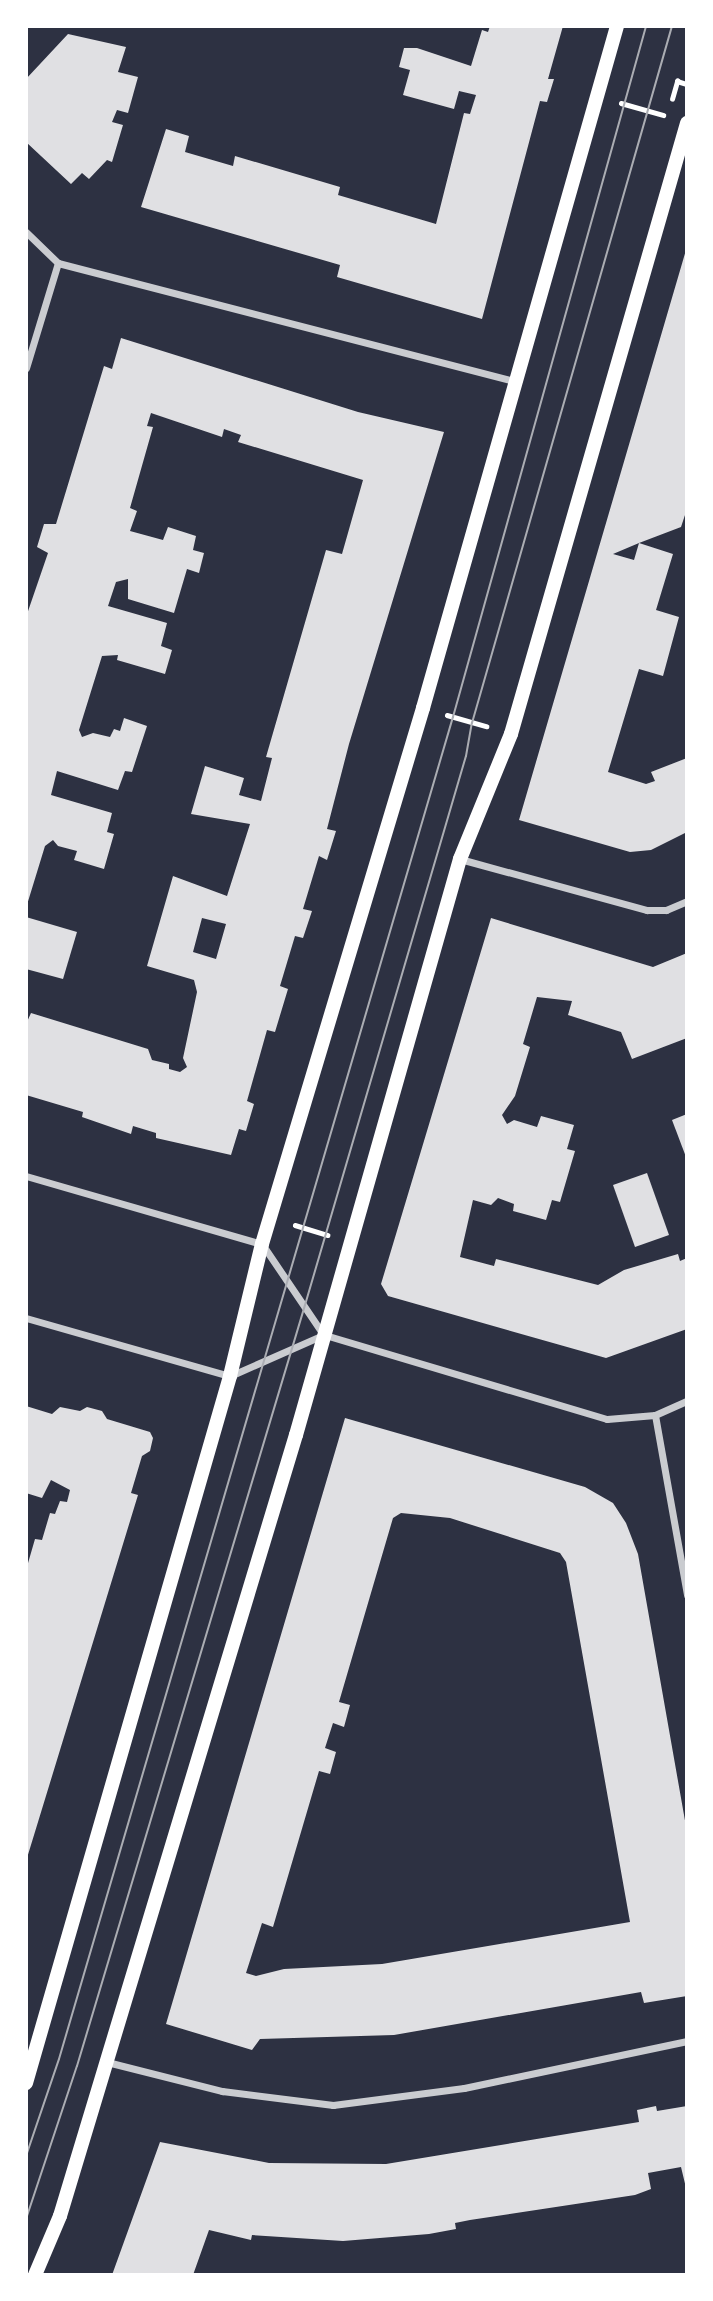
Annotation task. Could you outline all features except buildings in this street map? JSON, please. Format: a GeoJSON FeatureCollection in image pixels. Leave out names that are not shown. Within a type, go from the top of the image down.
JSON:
{"type":"FeatureCollection","features":[{"type":"Feature","properties":{"kind":"main road"},"geometry":{"type":"LineString","coordinates":[[26,2083],[230,1376],[262,1244],[423,708],[617,26]]}},
{"type":"Feature","properties":{"kind":"main road"},"geometry":{"type":"LineString","coordinates":[[36,2275],[60,2216],[107,2062],[323,1335],[460,859],[510,734],[687,123]]}},
{"type":"Feature","properties":{"kind":"street"},"geometry":{"type":"LineString","coordinates":[[26,232],[58,263],[515,381]]}},
{"type":"Feature","properties":{"kind":"street"},"geometry":{"type":"LineString","coordinates":[[26,368],[58,263]]}},
{"type":"Feature","properties":{"kind":"street"},"geometry":{"type":"LineString","coordinates":[[460,859],[647,910],[666,910],[687,901]]}},
{"type":"Feature","properties":{"kind":"street"},"geometry":{"type":"LineString","coordinates":[[26,1176],[262,1244],[323,1335],[607,1419],[655,1415],[687,1401]]}},
{"type":"Feature","properties":{"kind":"street"},"geometry":{"type":"LineString","coordinates":[[26,1318],[230,1376],[323,1335]]}},
{"type":"Feature","properties":{"kind":"street"},"geometry":{"type":"LineString","coordinates":[[655,1415],[687,1595]]}},
{"type":"Feature","properties":{"kind":"street"},"geometry":{"type":"LineString","coordinates":[[107,2062],[222,2091],[333,2105],[464,2088],[687,2041]]}},
{"type":"Feature","properties":{"kind":"path"},"geometry":{"type":"LineString","coordinates":[[597,95],[668,116],[677,82],[687,84]]}},
{"type":"Feature","properties":{"kind":"path"},"geometry":{"type":"LineString","coordinates":[[423,708],[510,734]]}},
{"type":"Feature","properties":{"kind":"path"},"geometry":{"type":"LineString","coordinates":[[271,1218],[349,1241]]}},
{"type":"Feature","properties":{"kind":"tram line"},"geometry":{"type":"LineString","coordinates":[[26,2156],[59,2059],[453,717],[646,26]]}},
{"type":"Feature","properties":{"kind":"tram line"},"geometry":{"type":"LineString","coordinates":[[26,2219],[77,2066],[305,1305],[466,756],[472,723],[672,26]]}}]}
